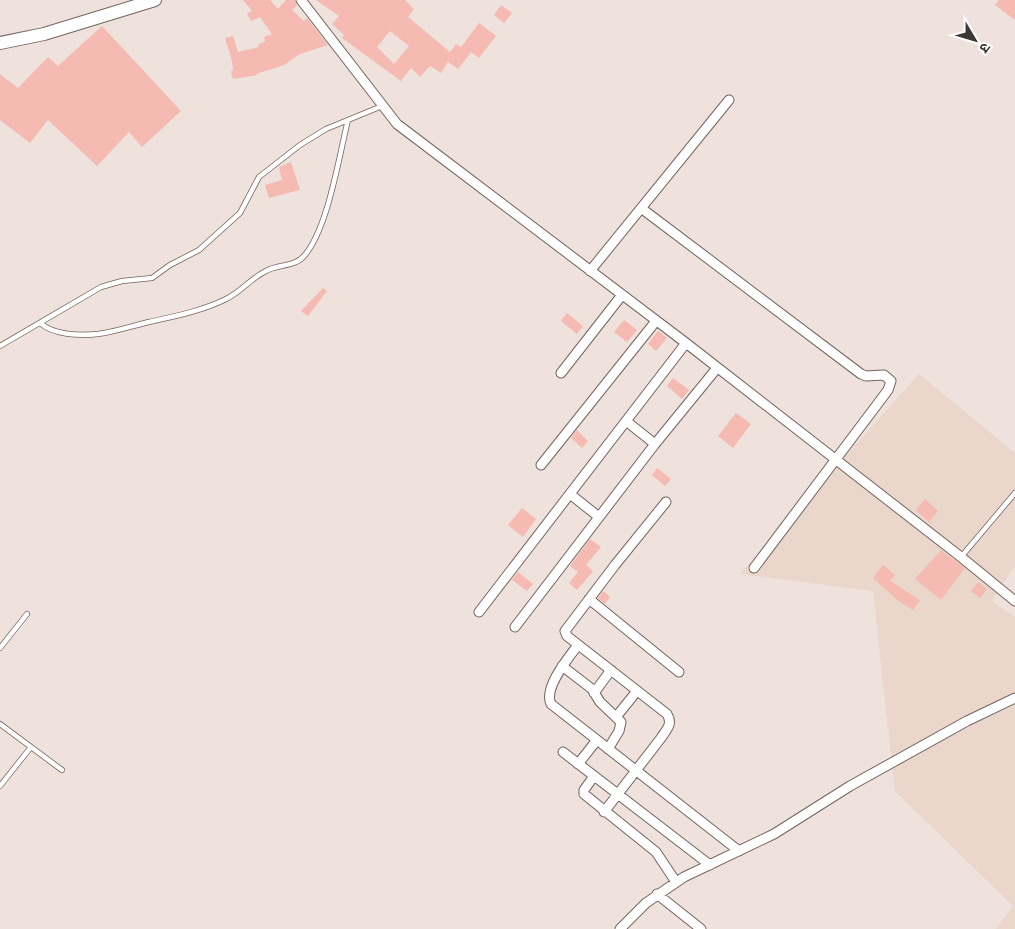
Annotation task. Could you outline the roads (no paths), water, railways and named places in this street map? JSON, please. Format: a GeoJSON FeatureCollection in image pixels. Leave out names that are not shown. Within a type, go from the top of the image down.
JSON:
{"type":"FeatureCollection","features":[{"type":"Feature","properties":{"kind":"main road"},"geometry":{"type":"LineString","coordinates":[[0,43],[44,34],[155,0]]}},
{"type":"Feature","properties":{"kind":"street"},"geometry":{"type":"LineString","coordinates":[[301,0],[362,76],[382,106],[397,124],[686,344],[1015,601]]}},
{"type":"Feature","properties":{"kind":"street"},"geometry":{"type":"LineString","coordinates":[[590,271],[729,100]]}},
{"type":"Feature","properties":{"kind":"street"},"geometry":{"type":"LineString","coordinates":[[641,208],[861,374],[866,376],[884,375],[888,378],[891,385],[836,461],[754,568]]}},
{"type":"Feature","properties":{"kind":"street"},"geometry":{"type":"LineString","coordinates":[[561,373],[622,295]]}},
{"type":"Feature","properties":{"kind":"street"},"geometry":{"type":"LineString","coordinates":[[541,465],[656,321]]}},
{"type":"Feature","properties":{"kind":"street"},"geometry":{"type":"LineString","coordinates":[[479,612],[686,344]]}},
{"type":"Feature","properties":{"kind":"street"},"geometry":{"type":"LineString","coordinates":[[515,627],[655,444],[717,368]]}},
{"type":"Feature","properties":{"kind":"street"},"geometry":{"type":"LineString","coordinates":[[626,422],[655,444]]}},
{"type":"Feature","properties":{"kind":"street"},"geometry":{"type":"LineString","coordinates":[[570,494],[599,517]]}},
{"type":"Feature","properties":{"kind":"street"},"geometry":{"type":"LineString","coordinates":[[604,812],[666,732],[670,725],[670,719],[567,636],[565,631],[666,502]]}},
{"type":"Feature","properties":{"kind":"street"},"geometry":{"type":"LineString","coordinates":[[589,598],[679,672]]}},
{"type":"Feature","properties":{"kind":"street"},"geometry":{"type":"LineString","coordinates":[[578,645],[557,674],[549,700],[596,740],[739,851]]}},
{"type":"Feature","properties":{"kind":"street"},"geometry":{"type":"LineString","coordinates":[[562,666],[594,693],[600,702],[621,722],[608,749]]}},
{"type":"Feature","properties":{"kind":"street"},"geometry":{"type":"LineString","coordinates":[[594,693],[611,670]]}},
{"type":"Feature","properties":{"kind":"street"},"geometry":{"type":"LineString","coordinates":[[616,717],[637,691]]}},
{"type":"Feature","properties":{"kind":"street"},"geometry":{"type":"LineString","coordinates":[[620,929],[657,894],[676,882],[774,834],[850,786],[967,721],[1015,698]]}},
{"type":"Feature","properties":{"kind":"street"},"geometry":{"type":"LineString","coordinates":[[578,764],[596,740]]}},
{"type":"Feature","properties":{"kind":"street"},"geometry":{"type":"LineString","coordinates":[[564,752],[710,865]]}},
{"type":"Feature","properties":{"kind":"street"},"geometry":{"type":"LineString","coordinates":[[594,776],[584,790],[584,794],[656,852],[676,882]]}},
{"type":"Feature","properties":{"kind":"street"},"geometry":{"type":"LineString","coordinates":[[657,894],[701,929]]}},
{"type":"Feature","properties":{"kind":"lane"},"geometry":{"type":"LineString","coordinates":[[0,346],[101,287],[122,281],[152,278],[170,265],[199,250],[240,214],[259,177],[312,136],[382,106]]}},
{"type":"Feature","properties":{"kind":"lane"},"geometry":{"type":"LineString","coordinates":[[40,322],[50,330],[60,332],[97,334],[114,331],[194,311],[225,300],[265,271],[297,262],[307,252],[317,234],[333,183],[348,120]]}},
{"type":"Feature","properties":{"kind":"lane"},"geometry":{"type":"LineString","coordinates":[[961,557],[1015,493]]}},
{"type":"Feature","properties":{"kind":"lane"},"geometry":{"type":"LineString","coordinates":[[0,648],[27,614]]}},
{"type":"Feature","properties":{"kind":"lane"},"geometry":{"type":"LineString","coordinates":[[0,724],[62,770]]}},
{"type":"Feature","properties":{"kind":"lane"},"geometry":{"type":"LineString","coordinates":[[0,786],[31,747]]}}]}
